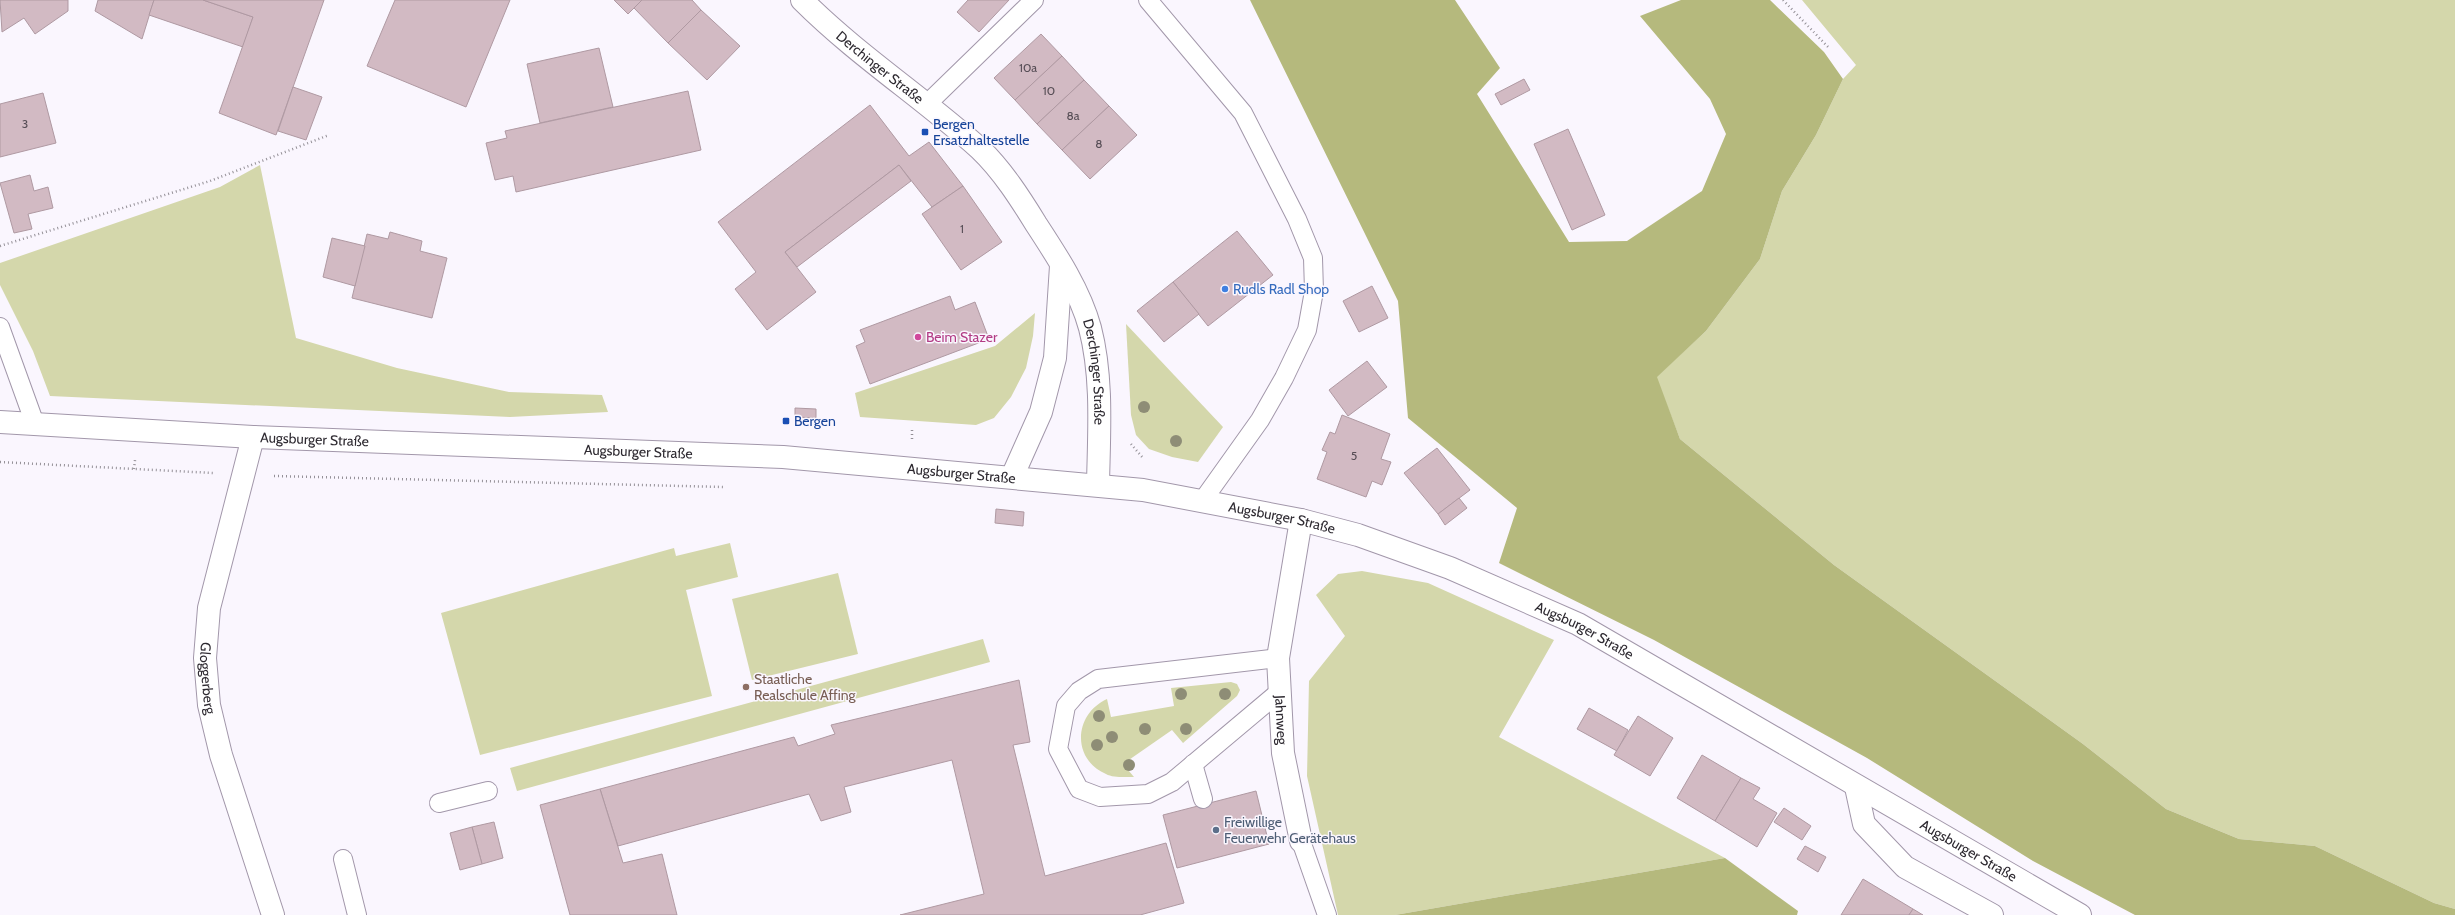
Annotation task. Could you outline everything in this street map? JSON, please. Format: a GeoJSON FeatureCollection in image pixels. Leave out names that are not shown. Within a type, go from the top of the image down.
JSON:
{"type":"FeatureCollection","features":[{"type":"Feature","properties":{"kind":"main road","name":"Derchinger Straße"},"geometry":{"type":"LineString","coordinates":[[802,0],[826,24],[981,150],[1015,191],[1061,266],[1089,327],[1096,360],[1099,417],[1098,484]]}},
{"type":"Feature","properties":{"kind":"main road","name":"Derchinger Straße"},"geometry":{"type":"LineString","coordinates":[[1012,477],[1042,412],[1055,358],[1061,266]]}},
{"type":"Feature","properties":{"kind":"main road","name":"Augsburger Straße"},"geometry":{"type":"LineString","coordinates":[[0,422],[252,437],[783,457],[1098,484],[1203,500],[1301,520],[1358,535],[1450,568],[1578,624],[1856,787],[2080,915]]}},
{"type":"Feature","properties":{"kind":"main road","name":"Gloggerberg"},"geometry":{"type":"LineString","coordinates":[[252,437],[244,475],[209,608],[205,658],[209,705],[221,755],[273,915]]}},
{"type":"Feature","properties":{"kind":"main road","name":"Jahnweg"},"geometry":{"type":"LineString","coordinates":[[1301,520],[1278,658],[1283,753],[1301,841]]}},
{"type":"Feature","properties":{"kind":"main road"},"geometry":{"type":"LineString","coordinates":[[1856,787],[1864,824],[1905,867],[1992,915]]}},
{"type":"Feature","properties":{"kind":"lane"},"geometry":{"type":"LineString","coordinates":[[926,105],[1034,0]]}},
{"type":"Feature","properties":{"kind":"lane"},"geometry":{"type":"LineString","coordinates":[[1148,0],[1243,113],[1297,219],[1312,258],[1314,291],[1307,330],[1284,378],[1260,420],[1203,500]]}},
{"type":"Feature","properties":{"kind":"lane"},"geometry":{"type":"LineString","coordinates":[[0,327],[35,424]]}},
{"type":"Feature","properties":{"kind":"lane"},"geometry":{"type":"LineString","coordinates":[[1278,658],[1098,679],[1079,691],[1066,706],[1058,749],[1079,789],[1100,797],[1148,794],[1172,782],[1279,692]]}},
{"type":"Feature","properties":{"kind":"lane"},"geometry":{"type":"LineString","coordinates":[[1193,764],[1203,799]]}},
{"type":"Feature","properties":{"kind":"lane"},"geometry":{"type":"LineString","coordinates":[[439,803],[488,791]]}},
{"type":"Feature","properties":{"kind":"lane","name":"Jahnweg"},"geometry":{"type":"LineString","coordinates":[[1301,841],[1327,915]]}},
{"type":"Feature","properties":{"kind":"lane"},"geometry":{"type":"LineString","coordinates":[[343,859],[357,915]]}},
{"type":"Feature","properties":{"kind":"path"},"geometry":{"type":"LineString","coordinates":[[1783,0],[1829,48]]}},
{"type":"Feature","properties":{"kind":"path"},"geometry":{"type":"LineString","coordinates":[[0,246],[210,181],[329,135]]}},
{"type":"Feature","properties":{"kind":"path"},"geometry":{"type":"LineString","coordinates":[[1129,443],[1142,458],[1149,461]]}},
{"type":"Feature","properties":{"kind":"path"},"geometry":{"type":"LineString","coordinates":[[0,462],[244,475],[729,488]]}},
{"type":"Feature","properties":{"kind":"green space"},"geometry":{"type":"Polygon","coordinates":[[[1250,0],[1455,0],[1500,68],[1477,94],[1569,242],[1627,241],[1702,191],[1726,134],[1710,99],[1640,16],[1681,0],[1770,0],[1824,52],[1843,79],[1816,135],[1782,191],[1760,259],[1706,331],[1657,377],[1680,439],[1834,565],[2083,744],[2166,809],[2239,839],[2315,846],[2434,903],[2455,909],[2455,915],[2135,915],[2033,861],[1867,758],[1654,640],[1499,563],[1517,508],[1408,418],[1398,301],[1250,0]]]}},
{"type":"Feature","properties":{"kind":"green space"},"geometry":{"type":"Polygon","coordinates":[[[1802,0],[2455,0],[2455,909],[2434,903],[2315,846],[2239,839],[2166,809],[2083,744],[1834,565],[1680,439],[1656,377],[1706,331],[1760,259],[1782,191],[1816,135],[1843,79],[1856,65],[1802,0]]]}},
{"type":"Feature","properties":{"kind":"green space"},"geometry":{"type":"Polygon","coordinates":[[[260,165],[296,338],[397,368],[509,392],[602,395],[608,412],[510,417],[50,396],[33,351],[0,285],[0,263],[220,187],[260,165]]]}},
{"type":"Feature","properties":{"kind":"green space"},"geometry":{"type":"Polygon","coordinates":[[[1035,313],[1033,336],[1026,368],[1011,397],[994,418],[976,425],[860,417],[855,393],[995,346],[1035,313]]]}},
{"type":"Feature","properties":{"kind":"green space"},"geometry":{"type":"Polygon","coordinates":[[[1126,324],[1223,427],[1198,462],[1172,457],[1149,449],[1136,435],[1131,415],[1126,324]]]}},
{"type":"Feature","properties":{"kind":"green space"},"geometry":{"type":"Polygon","coordinates":[[[730,543],[738,577],[686,590],[712,696],[480,755],[441,613],[674,548],[676,556],[730,543]]]}},
{"type":"Feature","properties":{"kind":"green space"},"geometry":{"type":"Polygon","coordinates":[[[1362,571],[1428,583],[1554,640],[1499,737],[1725,858],[1395,915],[1338,915],[1307,776],[1309,681],[1345,636],[1316,595],[1338,574],[1362,571]]]}},
{"type":"Feature","properties":{"kind":"green space"},"geometry":{"type":"Polygon","coordinates":[[[838,573],[858,654],[752,680],[732,599],[838,573]]]}},
{"type":"Feature","properties":{"kind":"green space"},"geometry":{"type":"Polygon","coordinates":[[[983,639],[990,662],[517,791],[510,768],[983,639]]]}},
{"type":"Feature","properties":{"kind":"green space"},"geometry":{"type":"Polygon","coordinates":[[[1231,682],[1237,684],[1240,690],[1237,696],[1183,743],[1172,730],[1123,764],[1134,777],[1119,777],[1106,774],[1095,767],[1087,758],[1082,748],[1081,736],[1083,725],[1088,715],[1096,706],[1107,699],[1111,717],[1174,706],[1171,688],[1231,682]]]}},
{"type":"Feature","properties":{"kind":"green space"},"geometry":{"type":"Polygon","coordinates":[[[1725,858],[1798,911],[1797,915],[1395,915],[1725,858]]]}},
{"type":"Feature","properties":{"kind":"building"},"geometry":{"type":"Polygon","coordinates":[[[0,0],[68,0],[68,11],[35,34],[24,18],[2,32],[0,0]]]}},
{"type":"Feature","properties":{"kind":"building"},"geometry":{"type":"Polygon","coordinates":[[[98,0],[154,0],[142,39],[95,11],[98,0]]]}},
{"type":"Feature","properties":{"kind":"building"},"geometry":{"type":"Polygon","coordinates":[[[154,0],[203,0],[253,17],[243,47],[149,15],[154,0]]]}},
{"type":"Feature","properties":{"kind":"building"},"geometry":{"type":"Polygon","coordinates":[[[203,0],[324,0],[276,135],[219,113],[253,17],[203,0]]]}},
{"type":"Feature","properties":{"kind":"building"},"geometry":{"type":"Polygon","coordinates":[[[395,0],[510,0],[466,107],[367,66],[395,0]]]}},
{"type":"Feature","properties":{"kind":"building"},"geometry":{"type":"Polygon","coordinates":[[[614,0],[642,0],[628,14],[614,0]]]}},
{"type":"Feature","properties":{"kind":"building"},"geometry":{"type":"Polygon","coordinates":[[[642,0],[692,0],[701,10],[668,43],[634,8],[642,0]]]}},
{"type":"Feature","properties":{"kind":"building"},"geometry":{"type":"Polygon","coordinates":[[[968,0],[1009,0],[979,32],[957,12],[968,0]]]}},
{"type":"Feature","properties":{"kind":"building"},"geometry":{"type":"Polygon","coordinates":[[[701,10],[740,46],[707,80],[668,43],[701,10]]]}},
{"type":"Feature","properties":{"kind":"building"},"geometry":{"type":"Polygon","coordinates":[[[1041,34],[1062,56],[1015,100],[994,78],[1041,34]]]}},
{"type":"Feature","properties":{"kind":"building"},"geometry":{"type":"Polygon","coordinates":[[[599,48],[613,107],[540,123],[527,64],[599,48]]]}},
{"type":"Feature","properties":{"kind":"building"},"geometry":{"type":"Polygon","coordinates":[[[1062,56],[1084,80],[1037,124],[1015,100],[1062,56]]]}},
{"type":"Feature","properties":{"kind":"building"},"geometry":{"type":"Polygon","coordinates":[[[1524,79],[1530,90],[1501,105],[1495,94],[1524,79]]]}},
{"type":"Feature","properties":{"kind":"building"},"geometry":{"type":"Polygon","coordinates":[[[1084,80],[1109,106],[1062,150],[1037,124],[1084,80]]]}},
{"type":"Feature","properties":{"kind":"building"},"geometry":{"type":"Polygon","coordinates":[[[293,87],[322,97],[306,140],[278,131],[293,87]]]}},
{"type":"Feature","properties":{"kind":"building"},"geometry":{"type":"Polygon","coordinates":[[[688,91],[701,150],[516,192],[513,176],[495,180],[486,143],[507,138],[505,131],[688,91]]]}},
{"type":"Feature","properties":{"kind":"building"},"geometry":{"type":"Polygon","coordinates":[[[43,93],[56,143],[0,157],[0,104],[43,93]]]}},
{"type":"Feature","properties":{"kind":"building"},"geometry":{"type":"Polygon","coordinates":[[[870,105],[909,156],[929,142],[963,186],[932,207],[899,165],[785,252],[816,292],[767,330],[735,289],[756,272],[718,222],[870,105]]]}},
{"type":"Feature","properties":{"kind":"building"},"geometry":{"type":"Polygon","coordinates":[[[1109,106],[1137,135],[1090,179],[1062,150],[1109,106]]]}},
{"type":"Feature","properties":{"kind":"building"},"geometry":{"type":"Polygon","coordinates":[[[1568,129],[1605,215],[1572,230],[1534,144],[1568,129]]]}},
{"type":"Feature","properties":{"kind":"building"},"geometry":{"type":"Polygon","coordinates":[[[899,165],[911,181],[797,267],[785,252],[899,165]]]}},
{"type":"Feature","properties":{"kind":"building"},"geometry":{"type":"Polygon","coordinates":[[[30,175],[34,191],[48,187],[53,208],[28,214],[32,229],[14,233],[0,183],[30,175]]]}},
{"type":"Feature","properties":{"kind":"building"},"geometry":{"type":"Polygon","coordinates":[[[963,186],[1002,242],[961,270],[922,214],[963,186]]]}},
{"type":"Feature","properties":{"kind":"building"},"geometry":{"type":"Polygon","coordinates":[[[1237,231],[1273,275],[1208,326],[1173,282],[1237,231]]]}},
{"type":"Feature","properties":{"kind":"building"},"geometry":{"type":"Polygon","coordinates":[[[390,232],[422,241],[420,251],[447,258],[432,318],[352,298],[367,234],[388,239],[390,232]]]}},
{"type":"Feature","properties":{"kind":"building"},"geometry":{"type":"Polygon","coordinates":[[[332,238],[365,246],[355,286],[323,277],[332,238]]]}},
{"type":"Feature","properties":{"kind":"building"},"geometry":{"type":"Polygon","coordinates":[[[1173,282],[1199,314],[1164,342],[1137,311],[1173,282]]]}},
{"type":"Feature","properties":{"kind":"building"},"geometry":{"type":"Polygon","coordinates":[[[1372,286],[1388,318],[1359,332],[1343,301],[1372,286]]]}},
{"type":"Feature","properties":{"kind":"building"},"geometry":{"type":"Polygon","coordinates":[[[950,296],[955,310],[975,302],[989,339],[870,384],[856,346],[865,342],[860,330],[950,296]]]}},
{"type":"Feature","properties":{"kind":"building"},"geometry":{"type":"Polygon","coordinates":[[[1367,361],[1387,387],[1348,416],[1329,390],[1367,361]]]}},
{"type":"Feature","properties":{"kind":"building"},"geometry":{"type":"Polygon","coordinates":[[[795,408],[816,409],[816,418],[795,417],[795,408]]]}},
{"type":"Feature","properties":{"kind":"building"},"geometry":{"type":"Polygon","coordinates":[[[1342,415],[1390,434],[1381,459],[1391,462],[1382,485],[1372,481],[1366,497],[1317,479],[1327,452],[1322,450],[1330,432],[1335,434],[1342,415]]]}},
{"type":"Feature","properties":{"kind":"building"},"geometry":{"type":"Polygon","coordinates":[[[1437,448],[1470,490],[1438,514],[1404,473],[1437,448]]]}},
{"type":"Feature","properties":{"kind":"building"},"geometry":{"type":"Polygon","coordinates":[[[1459,498],[1467,508],[1445,525],[1438,514],[1459,498]]]}},
{"type":"Feature","properties":{"kind":"building"},"geometry":{"type":"Polygon","coordinates":[[[996,509],[1024,512],[1023,526],[995,523],[996,509]]]}},
{"type":"Feature","properties":{"kind":"building"},"geometry":{"type":"Polygon","coordinates":[[[1019,680],[1030,742],[1013,745],[1045,876],[1166,843],[1184,903],[1140,915],[900,915],[984,894],[952,760],[844,787],[851,812],[821,821],[809,794],[618,846],[600,789],[794,737],[798,746],[835,734],[831,725],[1019,680]]]}},
{"type":"Feature","properties":{"kind":"building"},"geometry":{"type":"Polygon","coordinates":[[[1589,708],[1628,730],[1617,751],[1577,729],[1589,708]]]}},
{"type":"Feature","properties":{"kind":"building"},"geometry":{"type":"Polygon","coordinates":[[[1638,716],[1673,738],[1650,776],[1614,755],[1638,716]]]}},
{"type":"Feature","properties":{"kind":"building"},"geometry":{"type":"Polygon","coordinates":[[[1702,755],[1741,778],[1715,821],[1677,798],[1702,755]]]}},
{"type":"Feature","properties":{"kind":"building"},"geometry":{"type":"Polygon","coordinates":[[[1741,778],[1760,788],[1753,799],[1777,813],[1757,847],[1715,821],[1741,778]]]}},
{"type":"Feature","properties":{"kind":"building"},"geometry":{"type":"Polygon","coordinates":[[[600,789],[623,863],[662,854],[677,915],[570,915],[540,805],[600,789]]]}},
{"type":"Feature","properties":{"kind":"building","name":"Freiwillige Feuerwehr Gerätehaus"},"geometry":{"type":"Polygon","coordinates":[[[1256,791],[1269,844],[1177,868],[1163,815],[1256,791]]]}},
{"type":"Feature","properties":{"kind":"building"},"geometry":{"type":"Polygon","coordinates":[[[1784,808],[1811,826],[1802,840],[1774,822],[1784,808]]]}},
{"type":"Feature","properties":{"kind":"building"},"geometry":{"type":"Polygon","coordinates":[[[494,822],[503,858],[482,864],[472,827],[494,822]]]}},
{"type":"Feature","properties":{"kind":"building"},"geometry":{"type":"Polygon","coordinates":[[[472,827],[482,864],[460,870],[450,833],[472,827]]]}},
{"type":"Feature","properties":{"kind":"building"},"geometry":{"type":"Polygon","coordinates":[[[1805,846],[1826,857],[1818,872],[1797,859],[1805,846]]]}},
{"type":"Feature","properties":{"kind":"building"},"geometry":{"type":"Polygon","coordinates":[[[1863,879],[1913,909],[1909,915],[1841,915],[1863,879]]]}},
{"type":"Feature","properties":{"kind":"building"},"geometry":{"type":"Polygon","coordinates":[[[1913,909],[1923,915],[1909,915],[1913,909]]]}},
{"type":"Feature","properties":{"kind":"place","name":"Bergen Ersatzhaltestelle"},"geometry":{"type":"Point","coordinates":[925,132]}},
{"type":"Feature","properties":{"kind":"place","name":"Rudls Radl Shop"},"geometry":{"type":"Point","coordinates":[1225,289]}},
{"type":"Feature","properties":{"kind":"place","name":"Beim Stazer"},"geometry":{"type":"Point","coordinates":[918,337]}},
{"type":"Feature","properties":{"kind":"place","name":"Bergen"},"geometry":{"type":"Point","coordinates":[786,421]}},
{"type":"Feature","properties":{"kind":"place","name":"Staatliche Realschule Affing"},"geometry":{"type":"Point","coordinates":[746,687]}},
{"type":"Feature","properties":{"kind":"place","name":"Freiwillige Feuerwehr Gerätehaus"},"geometry":{"type":"Point","coordinates":[1216,830]}}]}
